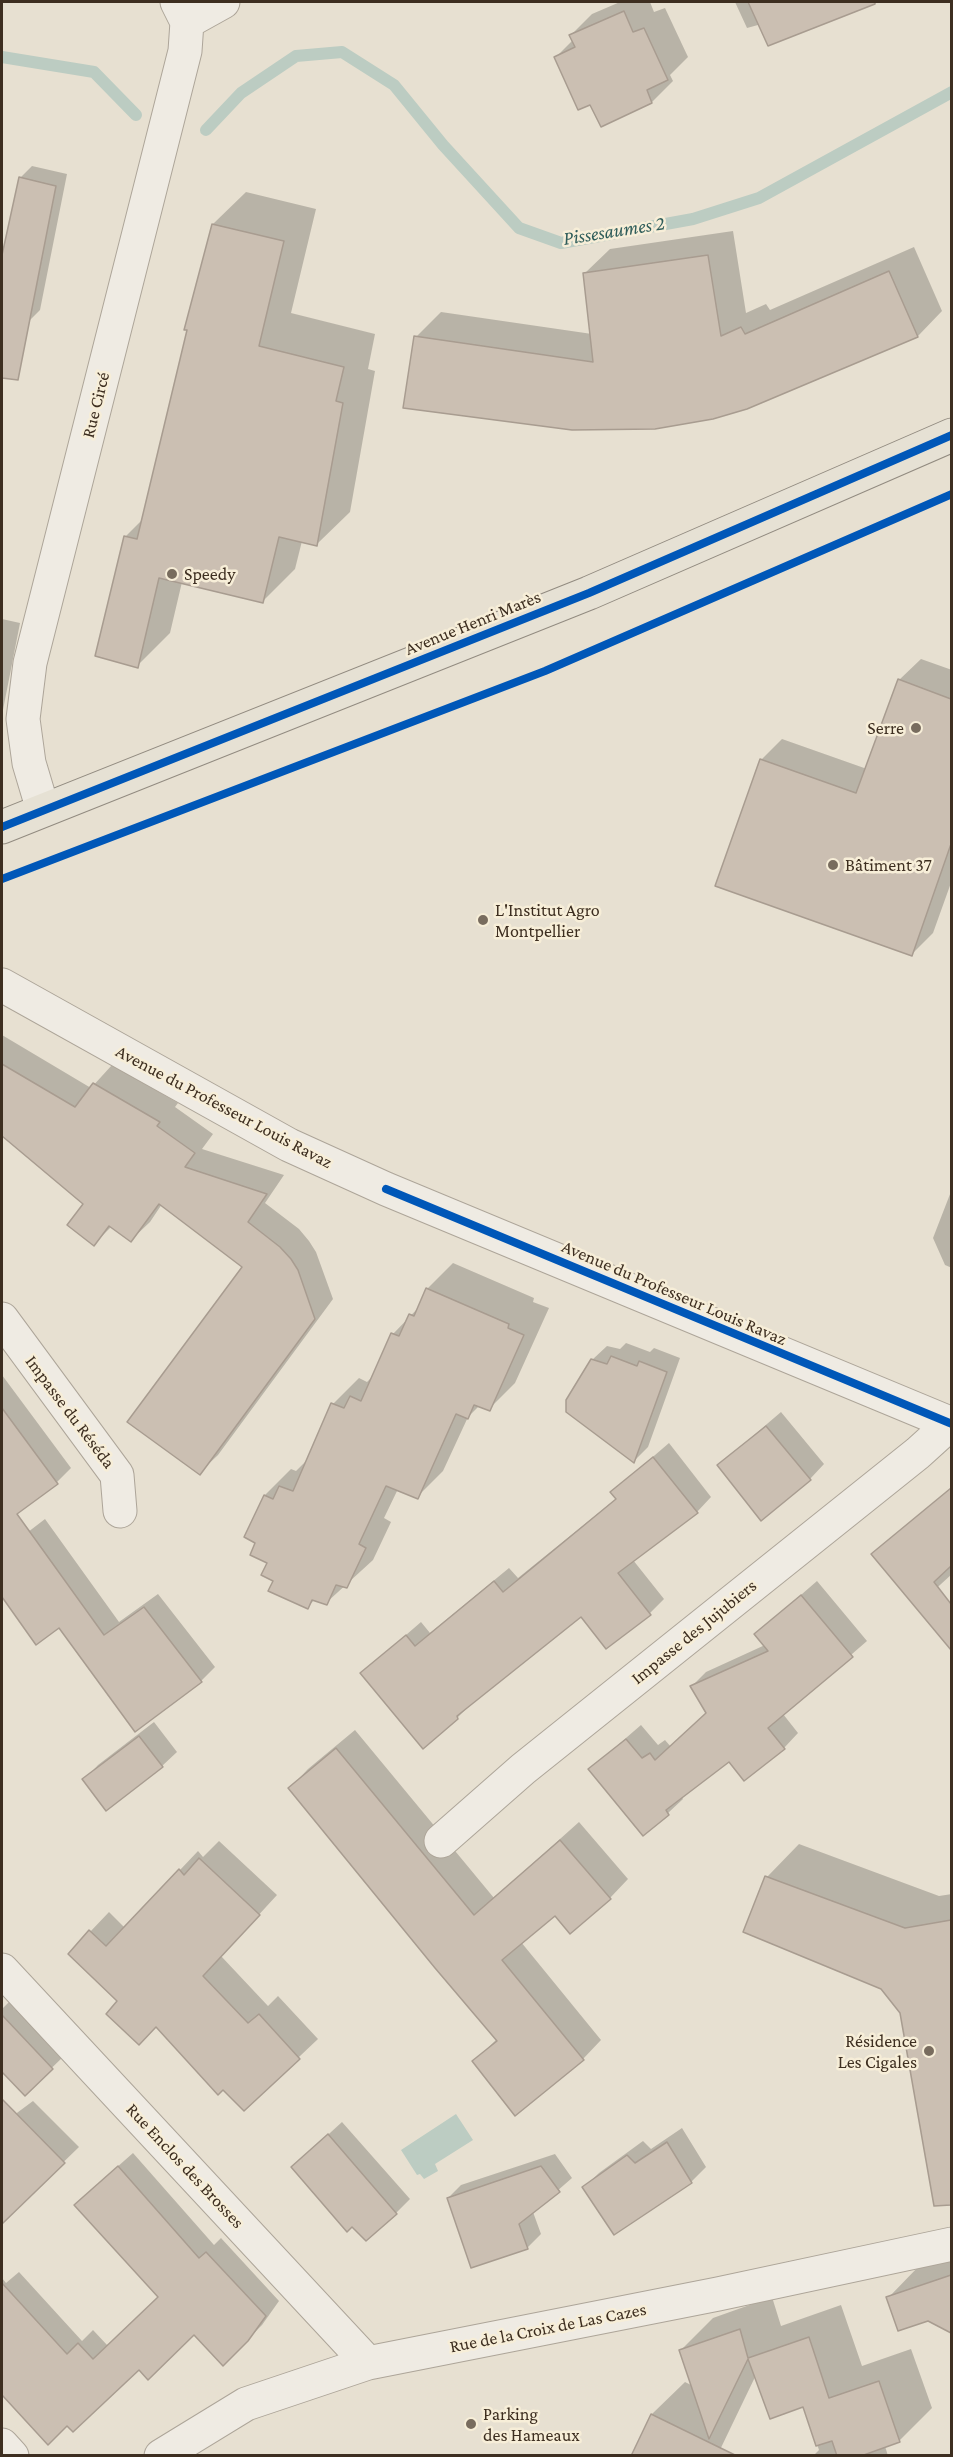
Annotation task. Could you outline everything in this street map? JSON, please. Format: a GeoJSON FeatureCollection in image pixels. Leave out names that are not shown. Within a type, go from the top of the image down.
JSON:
{"type":"FeatureCollection","features":[{"type":"Feature","properties":{"kind":"main road","name":"Avenue Henri Marès"},"geometry":{"type":"LineString","coordinates":[[2,826],[589,593],[951,435]]}},
{"type":"Feature","properties":{"kind":"street"},"geometry":{"type":"LineString","coordinates":[[182,12],[223,2]]}},
{"type":"Feature","properties":{"kind":"street","name":"Rue Circé"},"geometry":{"type":"LineString","coordinates":[[43,810],[29,763],[23,719],[30,663],[185,51],[182,12]]}},
{"type":"Feature","properties":{"kind":"street","name":"Avenue du Professeur Louis Ravaz"},"geometry":{"type":"LineString","coordinates":[[2,985],[289,1144],[364,1179],[950,1424]]}},
{"type":"Feature","properties":{"kind":"street","name":"Impasse du Réséda"},"geometry":{"type":"LineString","coordinates":[[2,1319],[117,1475],[120,1511]]}},
{"type":"Feature","properties":{"kind":"street","name":"Impasse des Jujubiers"},"geometry":{"type":"LineString","coordinates":[[441,1841],[523,1769],[918,1453],[950,1424]]}},
{"type":"Feature","properties":{"kind":"street","name":"Rue Enclos des Brosses"},"geometry":{"type":"LineString","coordinates":[[2,1970],[368,2363]]}},
{"type":"Feature","properties":{"kind":"street","name":"Rue de la Croix de Las Cazes"},"geometry":{"type":"LineString","coordinates":[[161,2456],[246,2404],[368,2363],[706,2296],[951,2244]]}},
{"type":"Feature","properties":{"kind":"street"},"geometry":{"type":"LineString","coordinates":[[2,2445],[12,2456]]}},
{"type":"Feature","properties":{"kind":"shaded area"},"geometry":{"type":"Polygon","coordinates":[[[456,2114],[473,2140],[435,2164],[438,2171],[424,2179],[420,2174],[417,2175],[401,2150],[456,2114]]]}},
{"type":"Feature","properties":{"kind":"building"},"geometry":{"type":"Polygon","coordinates":[[[748,2],[875,2],[875,4],[768,46],[748,2]]]}},
{"type":"Feature","properties":{"kind":"building"},"geometry":{"type":"Polygon","coordinates":[[[624,11],[633,32],[644,28],[668,80],[647,90],[652,103],[601,127],[590,105],[578,110],[554,57],[575,47],[569,35],[624,11]]]}},
{"type":"Feature","properties":{"kind":"building"},"geometry":{"type":"Polygon","coordinates":[[[19,177],[56,186],[18,380],[2,378],[2,255],[19,177]]]}},
{"type":"Feature","properties":{"kind":"building"},"geometry":{"type":"Polygon","coordinates":[[[212,224],[284,241],[259,346],[344,367],[336,401],[343,403],[317,546],[279,537],[263,603],[159,578],[138,668],[95,656],[124,536],[137,539],[187,330],[184,330],[212,224]]]}},
{"type":"Feature","properties":{"kind":"building"},"geometry":{"type":"Polygon","coordinates":[[[708,255],[721,336],[741,327],[745,334],[889,271],[918,337],[747,409],[713,419],[655,429],[572,430],[403,408],[414,336],[593,362],[583,273],[708,255]]]}},
{"type":"Feature","properties":{"kind":"building","name":"Bâtiment 37"},"geometry":{"type":"Polygon","coordinates":[[[898,679],[951,699],[951,844],[912,956],[715,886],[760,759],[856,793],[898,679]]]}},
{"type":"Feature","properties":{"kind":"building"},"geometry":{"type":"Polygon","coordinates":[[[2,1064],[75,1107],[93,1083],[160,1122],[157,1126],[195,1153],[185,1167],[267,1194],[248,1222],[280,1247],[291,1259],[298,1270],[315,1319],[200,1475],[127,1422],[242,1267],[159,1204],[131,1242],[109,1226],[94,1246],[67,1225],[83,1204],[2,1136],[2,1064]]]}},
{"type":"Feature","properties":{"kind":"building"},"geometry":{"type":"Polygon","coordinates":[[[426,1288],[509,1324],[508,1328],[524,1335],[490,1411],[474,1405],[468,1419],[456,1414],[418,1499],[386,1486],[359,1544],[366,1548],[347,1588],[336,1585],[327,1605],[312,1600],[308,1609],[268,1591],[273,1581],[261,1575],[267,1563],[250,1555],[255,1543],[244,1537],[264,1495],[273,1499],[279,1486],[293,1491],[331,1403],[344,1408],[350,1396],[361,1401],[391,1333],[399,1336],[409,1314],[414,1316],[426,1288]]]}},
{"type":"Feature","properties":{"kind":"building"},"geometry":{"type":"Polygon","coordinates":[[[611,1356],[637,1366],[639,1361],[667,1372],[634,1463],[566,1412],[566,1400],[591,1359],[607,1364],[611,1356]]]}},
{"type":"Feature","properties":{"kind":"building"},"geometry":{"type":"Polygon","coordinates":[[[2,1408],[58,1484],[17,1514],[104,1635],[144,1607],[202,1682],[135,1732],[59,1628],[36,1645],[2,1597],[2,1408]]]}},
{"type":"Feature","properties":{"kind":"building"},"geometry":{"type":"Polygon","coordinates":[[[766,1426],[811,1480],[761,1521],[717,1465],[766,1426]]]}},
{"type":"Feature","properties":{"kind":"building"},"geometry":{"type":"Polygon","coordinates":[[[653,1457],[698,1513],[618,1573],[651,1615],[606,1649],[581,1617],[457,1716],[458,1719],[423,1749],[360,1673],[406,1635],[415,1646],[494,1581],[503,1592],[616,1499],[610,1492],[653,1457]]]}},
{"type":"Feature","properties":{"kind":"building"},"geometry":{"type":"Polygon","coordinates":[[[951,1488],[951,1566],[934,1582],[951,1604],[951,1650],[871,1554],[951,1488]]]}},
{"type":"Feature","properties":{"kind":"building"},"geometry":{"type":"Polygon","coordinates":[[[801,1595],[853,1657],[768,1728],[785,1749],[744,1781],[729,1762],[666,1810],[669,1815],[643,1836],[588,1769],[626,1739],[642,1758],[650,1753],[655,1760],[706,1713],[690,1686],[768,1651],[754,1634],[801,1595]]]}},
{"type":"Feature","properties":{"kind":"building"},"geometry":{"type":"Polygon","coordinates":[[[139,1736],[163,1767],[106,1811],[82,1779],[139,1736]]]}},
{"type":"Feature","properties":{"kind":"building"},"geometry":{"type":"Polygon","coordinates":[[[336,1748],[474,1915],[560,1840],[611,1899],[570,1934],[555,1916],[502,1960],[584,2060],[515,2116],[472,2061],[497,2041],[288,1788],[336,1748]]]}},
{"type":"Feature","properties":{"kind":"building"},"geometry":{"type":"Polygon","coordinates":[[[199,1858],[260,1915],[203,1976],[248,2023],[259,2014],[300,2059],[244,2111],[223,2090],[218,2095],[156,2027],[139,2045],[106,2014],[117,2001],[68,1954],[89,1930],[106,1946],[179,1869],[184,1875],[199,1858]]]}},
{"type":"Feature","properties":{"kind":"building","name":"Résidence Les Cigales"},"geometry":{"type":"Polygon","coordinates":[[[765,1876],[905,1928],[951,1920],[951,2205],[934,2206],[900,2013],[881,1989],[743,1932],[765,1876]]]}},
{"type":"Feature","properties":{"kind":"building"},"geometry":{"type":"Polygon","coordinates":[[[2,2015],[53,2069],[25,2096],[2,2072],[2,2015]]]}},
{"type":"Feature","properties":{"kind":"building"},"geometry":{"type":"Polygon","coordinates":[[[2,2099],[65,2163],[2,2224],[2,2099]]]}},
{"type":"Feature","properties":{"kind":"building"},"geometry":{"type":"Polygon","coordinates":[[[328,2134],[397,2214],[366,2241],[352,2227],[347,2232],[291,2167],[328,2134]]]}},
{"type":"Feature","properties":{"kind":"building"},"geometry":{"type":"Polygon","coordinates":[[[667,2142],[692,2183],[614,2235],[582,2187],[627,2155],[635,2163],[667,2142]]]}},
{"type":"Feature","properties":{"kind":"building"},"geometry":{"type":"Polygon","coordinates":[[[118,2166],[199,2258],[206,2252],[266,2316],[248,2341],[223,2366],[194,2335],[148,2380],[139,2370],[73,2432],[67,2426],[48,2445],[2,2395],[2,2283],[67,2354],[78,2343],[93,2359],[158,2297],[74,2205],[118,2166]]]}},
{"type":"Feature","properties":{"kind":"building"},"geometry":{"type":"Polygon","coordinates":[[[541,2166],[560,2192],[519,2224],[528,2249],[471,2268],[447,2198],[541,2166]]]}},
{"type":"Feature","properties":{"kind":"building"},"geometry":{"type":"Polygon","coordinates":[[[951,2275],[951,2333],[928,2321],[898,2331],[886,2297],[951,2275]]]}},
{"type":"Feature","properties":{"kind":"building"},"geometry":{"type":"Polygon","coordinates":[[[740,2329],[748,2358],[809,2337],[829,2398],[879,2381],[900,2442],[861,2456],[837,2456],[832,2441],[816,2446],[803,2407],[770,2419],[748,2359],[709,2439],[679,2350],[740,2329]]]}},
{"type":"Feature","properties":{"kind":"building"},"geometry":{"type":"Polygon","coordinates":[[[651,2414],[737,2456],[631,2456],[651,2414]]]}},
{"type":"Feature","properties":{"kind":"waterway","name":"Pissesaumes 2"},"geometry":{"type":"LineString","coordinates":[[206,130],[241,93],[296,56],[342,52],[394,85],[443,145],[519,228],[561,243],[693,219],[759,198],[952,92]]}},
{"type":"Feature","properties":{"kind":"waterway","name":"Pissesaumes 2"},"geometry":{"type":"LineString","coordinates":[[2,57],[94,72],[136,115]]}},
{"type":"Feature","properties":{"kind":"cycle path"},"geometry":{"type":"LineString","coordinates":[[2,827],[589,593],[952,435]]}},
{"type":"Feature","properties":{"kind":"cycle path"},"geometry":{"type":"LineString","coordinates":[[2,879],[545,671],[952,494]]}},
{"type":"Feature","properties":{"kind":"cycle path"},"geometry":{"type":"LineString","coordinates":[[386,1189],[952,1424]]}},
{"type":"Feature","properties":{"kind":"place","name":"Speedy"},"geometry":{"type":"Point","coordinates":[172,574]}},
{"type":"Feature","properties":{"kind":"place","name":"Serre"},"geometry":{"type":"Point","coordinates":[916,728]}},
{"type":"Feature","properties":{"kind":"place","name":"Bâtiment 37"},"geometry":{"type":"Point","coordinates":[833,865]}},
{"type":"Feature","properties":{"kind":"place","name":"L'Institut Agro Montpellier"},"geometry":{"type":"Point","coordinates":[483,920]}},
{"type":"Feature","properties":{"kind":"place","name":"Résidence Les Cigales"},"geometry":{"type":"Point","coordinates":[929,2051]}},
{"type":"Feature","properties":{"kind":"place","name":"Parking des Hameaux"},"geometry":{"type":"Point","coordinates":[471,2424]}}]}
